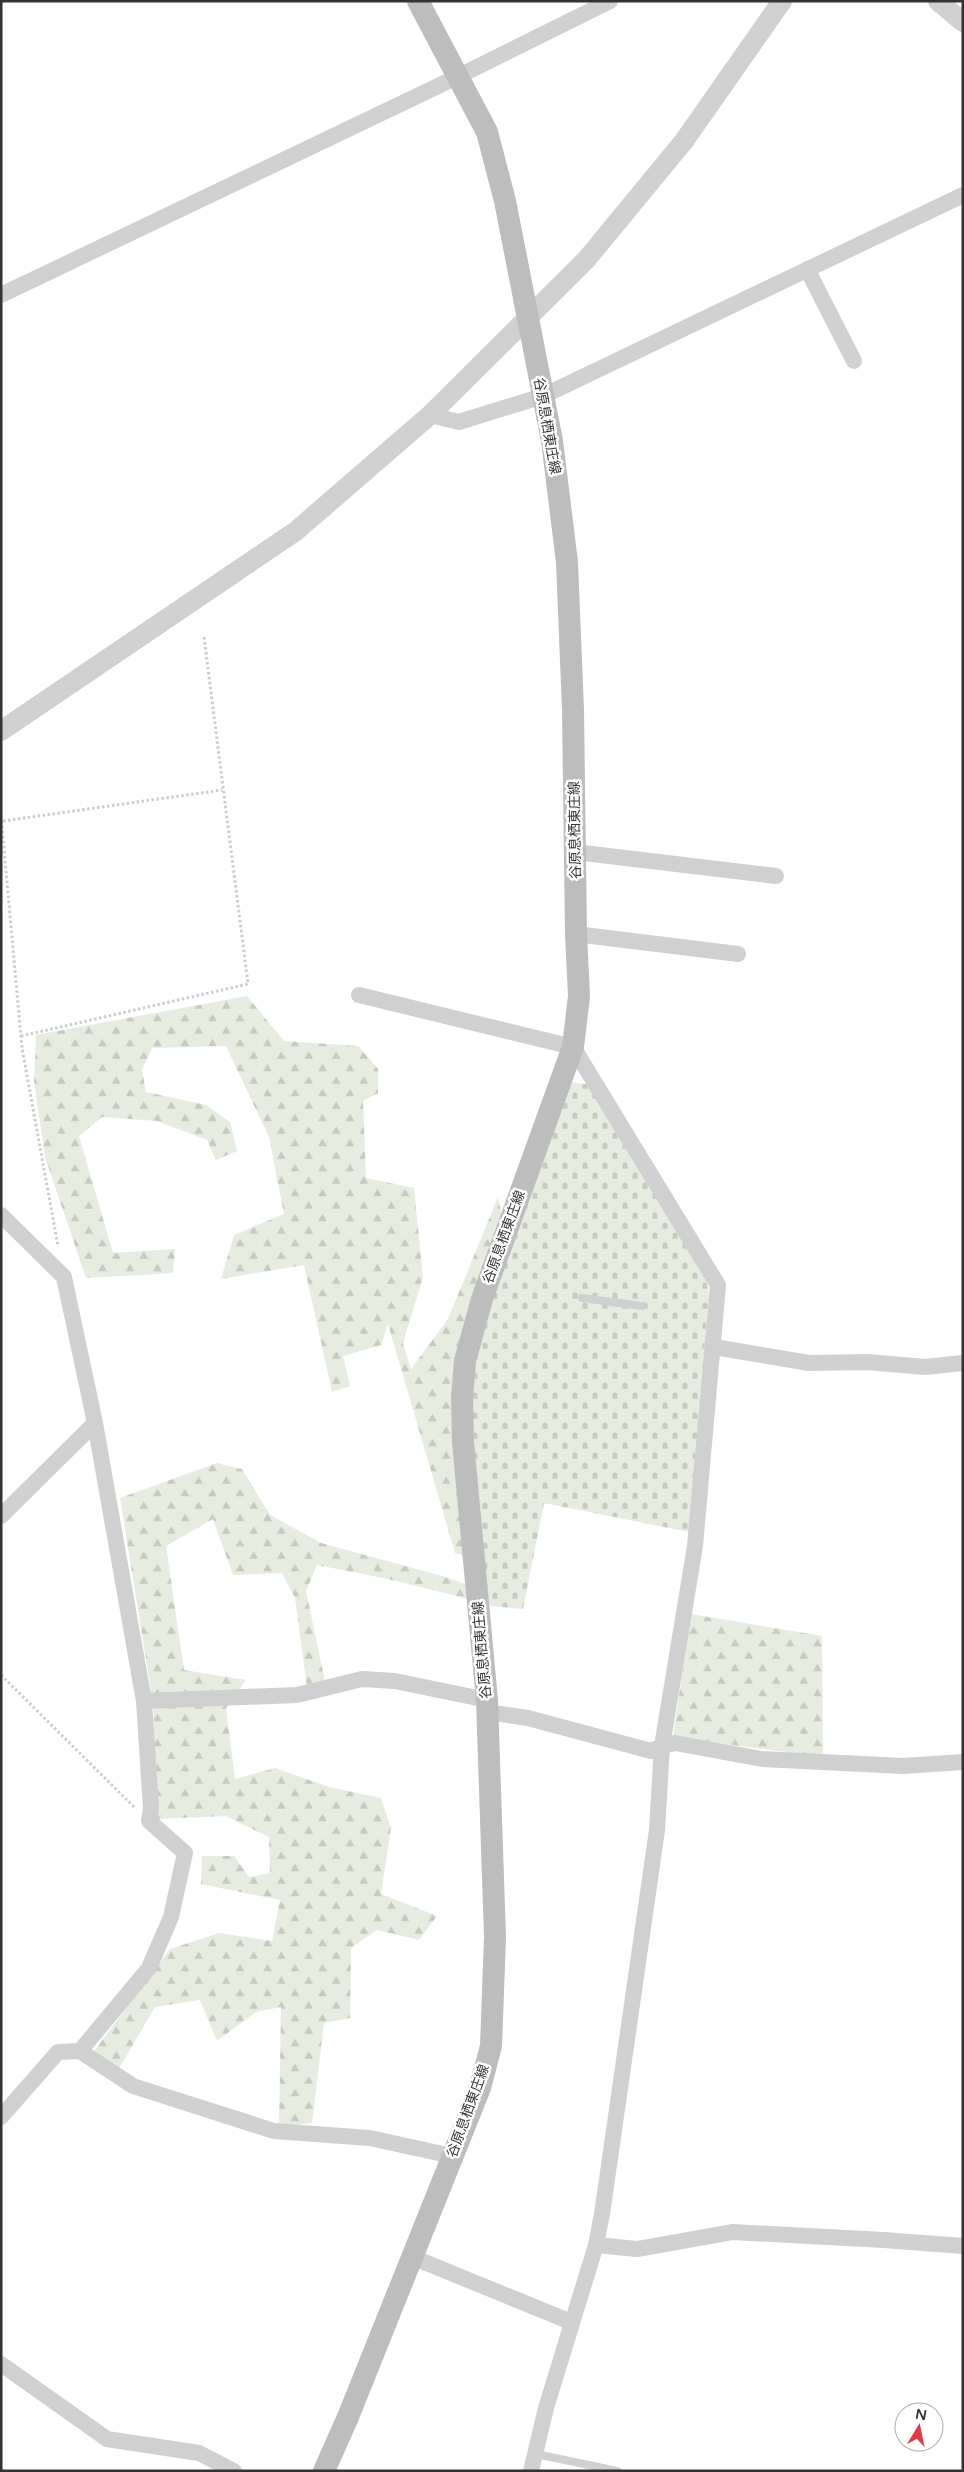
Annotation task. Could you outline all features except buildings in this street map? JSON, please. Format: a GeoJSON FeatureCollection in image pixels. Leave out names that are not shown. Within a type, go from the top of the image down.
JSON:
{"type":"FeatureCollection","features":[{"type":"Feature","properties":{"kind":"main road","name":"谷原息栖東庄線"},"geometry":{"type":"LineString","coordinates":[[324,2471],[480,2088],[491,2046],[495,1937],[487,1706],[463,1442],[465,1361],[482,1299],[573,1047],[579,996],[576,934],[574,710],[567,562],[552,442],[505,200],[487,132],[418,1]]}},
{"type":"Feature","properties":{"kind":"street"},"geometry":{"type":"LineString","coordinates":[[1,295],[459,76],[610,1]]}},
{"type":"Feature","properties":{"kind":"street"},"geometry":{"type":"LineString","coordinates":[[1,731],[296,531],[430,415],[586,260],[684,141],[782,1]]}},
{"type":"Feature","properties":{"kind":"street"},"geometry":{"type":"LineString","coordinates":[[938,1],[963,22]]}},
{"type":"Feature","properties":{"kind":"street"},"geometry":{"type":"LineString","coordinates":[[430,415],[459,422],[543,396],[963,194]]}},
{"type":"Feature","properties":{"kind":"street"},"geometry":{"type":"LineString","coordinates":[[807,269],[854,361]]}},
{"type":"Feature","properties":{"kind":"street"},"geometry":{"type":"LineString","coordinates":[[575,852],[776,876]]}},
{"type":"Feature","properties":{"kind":"street"},"geometry":{"type":"LineString","coordinates":[[576,934],[738,954]]}},
{"type":"Feature","properties":{"kind":"street"},"geometry":{"type":"LineString","coordinates":[[359,995],[573,1047],[718,1285],[695,1546],[662,1746],[657,1830],[596,2246],[546,2408],[531,2471]]}},
{"type":"Feature","properties":{"kind":"street"},"geometry":{"type":"LineString","coordinates":[[1,1215],[64,1277],[95,1423],[144,1701],[151,1808],[149,1821],[184,1853],[171,1917],[149,1968],[80,2051]]}},
{"type":"Feature","properties":{"kind":"street"},"geometry":{"type":"LineString","coordinates":[[714,1347],[809,1363],[867,1362],[926,1367],[963,1363]]}},
{"type":"Feature","properties":{"kind":"street"},"geometry":{"type":"LineString","coordinates":[[1,1516],[95,1423]]}},
{"type":"Feature","properties":{"kind":"street"},"geometry":{"type":"LineString","coordinates":[[144,1701],[297,1695],[362,1679],[395,1681],[651,1751],[662,1746],[675,1744],[762,1758],[903,1766],[963,1762]]}},
{"type":"Feature","properties":{"kind":"street"},"geometry":{"type":"LineString","coordinates":[[1,2118],[58,2052],[80,2051],[133,2086],[274,2131],[370,2138],[452,2156]]}},
{"type":"Feature","properties":{"kind":"street"},"geometry":{"type":"LineString","coordinates":[[596,2246],[637,2249],[732,2232],[963,2246]]}},
{"type":"Feature","properties":{"kind":"street"},"geometry":{"type":"LineString","coordinates":[[412,2257],[571,2322]]}},
{"type":"Feature","properties":{"kind":"street"},"geometry":{"type":"LineString","coordinates":[[1,2364],[108,2439],[199,2453],[234,2471]]}},
{"type":"Feature","properties":{"kind":"lane"},"geometry":{"type":"LineString","coordinates":[[582,1298],[642,1306]]}},
{"type":"Feature","properties":{"kind":"lane"},"geometry":{"type":"LineString","coordinates":[[536,2454],[618,2471]]}},
{"type":"Feature","properties":{"kind":"path"},"geometry":{"type":"LineString","coordinates":[[21,1036],[248,984],[204,637]]}},
{"type":"Feature","properties":{"kind":"path"},"geometry":{"type":"LineString","coordinates":[[3,821],[222,790]]}},
{"type":"Feature","properties":{"kind":"path"},"geometry":{"type":"LineString","coordinates":[[1,816],[3,821],[21,1036],[64,1277]]}},
{"type":"Feature","properties":{"kind":"path"},"geometry":{"type":"LineString","coordinates":[[1,1674],[149,1821]]}},
{"type":"Feature","properties":{"kind":"green space"},"geometry":{"type":"Polygon","coordinates":[[[247,996],[284,1041],[358,1046],[378,1069],[378,1093],[363,1101],[366,1178],[414,1188],[423,1277],[403,1343],[411,1369],[448,1319],[498,1197],[502,1217],[465,1556],[455,1553],[388,1324],[381,1345],[343,1356],[350,1386],[332,1392],[304,1265],[221,1279],[234,1235],[284,1214],[269,1137],[226,1046],[152,1048],[142,1070],[146,1092],[206,1105],[230,1122],[237,1151],[216,1160],[207,1140],[157,1121],[102,1117],[79,1136],[113,1253],[175,1249],[173,1273],[86,1278],[45,1157],[34,1081],[36,1035],[247,996]]]}},
{"type":"Feature","properties":{"kind":"green space"},"geometry":{"type":"Polygon","coordinates":[[[570,1082],[591,1085],[707,1280],[709,1295],[689,1532],[544,1503],[523,1609],[489,1606],[472,1448],[471,1399],[474,1358],[491,1296],[570,1082]]]}},
{"type":"Feature","properties":{"kind":"green space"},"geometry":{"type":"Polygon","coordinates":[[[217,1463],[242,1469],[270,1515],[321,1543],[442,1576],[468,1585],[469,1599],[388,1579],[317,1565],[306,1591],[325,1682],[307,1688],[295,1598],[282,1573],[233,1575],[213,1519],[166,1546],[184,1670],[246,1680],[226,1708],[235,1779],[275,1768],[329,1787],[381,1798],[391,1828],[381,1894],[437,1916],[419,1940],[377,1930],[351,1948],[350,2018],[324,2023],[312,2123],[279,2127],[281,2007],[256,2012],[217,2041],[200,2000],[155,2007],[118,2070],[92,2054],[170,1949],[219,1933],[272,1941],[280,1900],[201,1884],[202,1856],[234,1856],[249,1877],[270,1873],[269,1837],[226,1816],[157,1819],[153,1703],[120,1498],[217,1463]]]}},
{"type":"Feature","properties":{"kind":"green space"},"geometry":{"type":"Polygon","coordinates":[[[691,1614],[822,1636],[823,1757],[673,1737],[691,1614]]]}}]}
